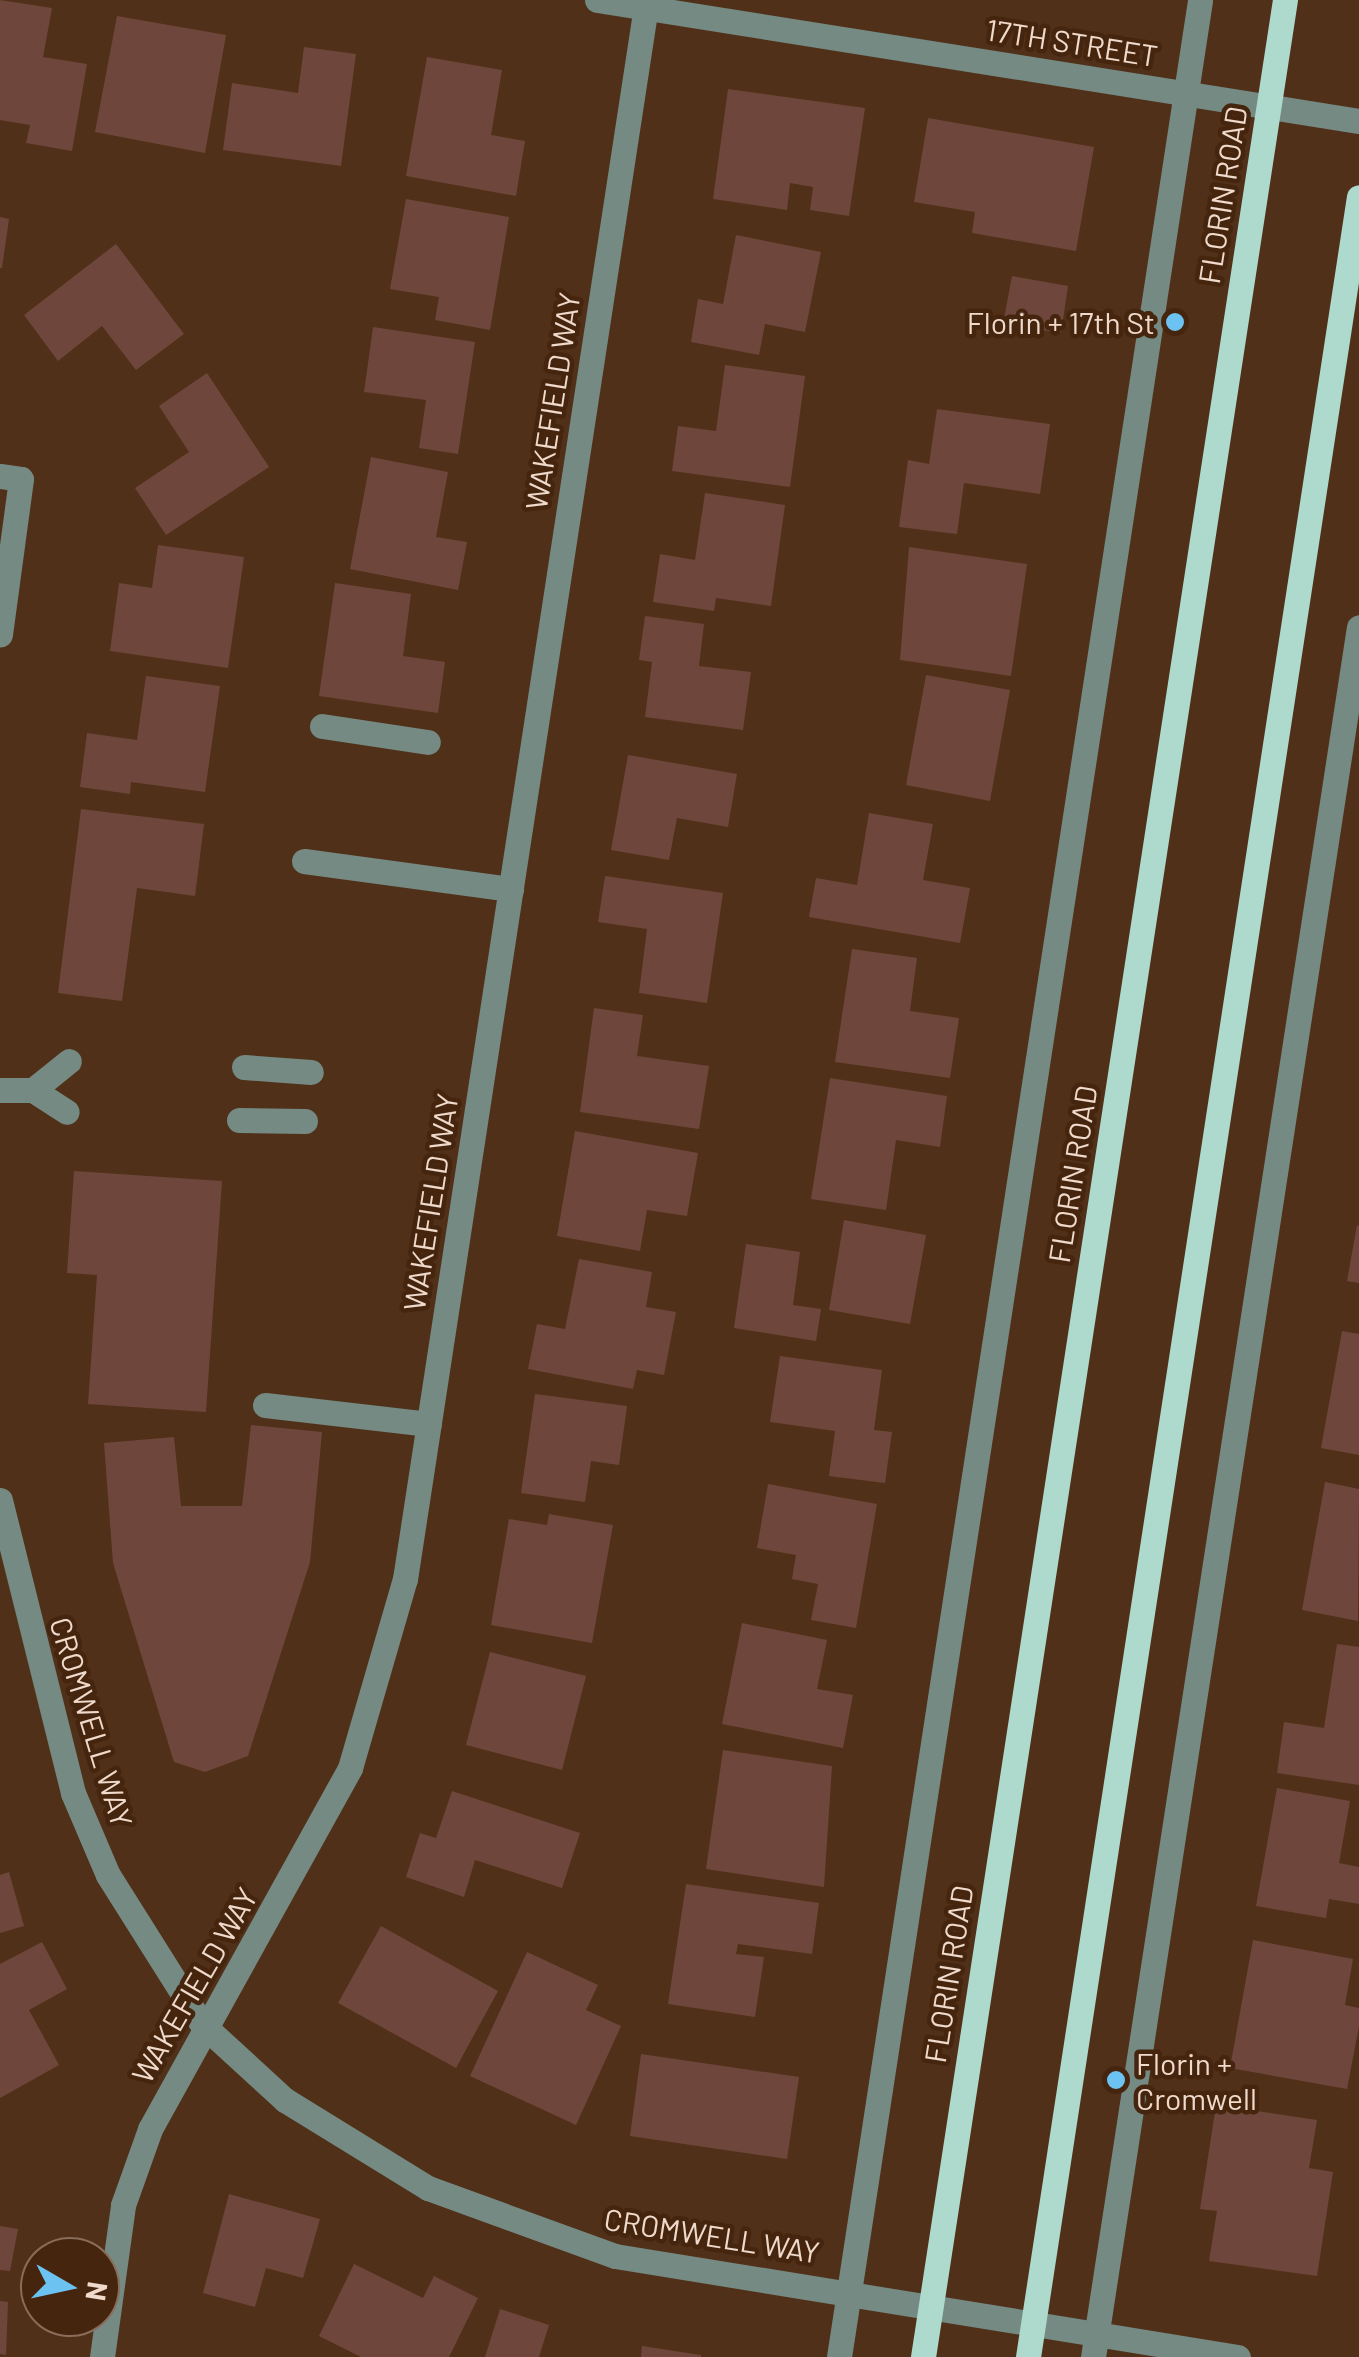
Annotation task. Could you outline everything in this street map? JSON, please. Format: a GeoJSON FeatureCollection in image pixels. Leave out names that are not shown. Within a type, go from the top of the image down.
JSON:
{"type":"FeatureCollection","features":[{"type":"Feature","properties":{"kind":"main road","name":"FLORIN ROAD"},"geometry":{"type":"LineString","coordinates":[[922,2357],[1285,0]]}},
{"type":"Feature","properties":{"kind":"main road"},"geometry":{"type":"LineString","coordinates":[[1028,2357],[1359,197]]}},
{"type":"Feature","properties":{"kind":"street","name":"17TH STREET"},"geometry":{"type":"LineString","coordinates":[[597,0],[646,4],[1359,121]]}},
{"type":"Feature","properties":{"kind":"street","name":"FLORIN ROAD"},"geometry":{"type":"LineString","coordinates":[[839,2357],[1200,0]]}},
{"type":"Feature","properties":{"kind":"street","name":"WAKEFIELD WAY"},"geometry":{"type":"LineString","coordinates":[[102,2357],[123,2204],[202,2024],[292,1882],[350,1768],[406,1579],[646,4]]}},
{"type":"Feature","properties":{"kind":"street"},"geometry":{"type":"LineString","coordinates":[[0,476],[21,479],[0,635]]}},
{"type":"Feature","properties":{"kind":"street"},"geometry":{"type":"LineString","coordinates":[[1093,2357],[1359,628]]}},
{"type":"Feature","properties":{"kind":"street"},"geometry":{"type":"LineString","coordinates":[[322,726],[428,742]]}},
{"type":"Feature","properties":{"kind":"street"},"geometry":{"type":"LineString","coordinates":[[304,861],[511,889]]}},
{"type":"Feature","properties":{"kind":"street"},"geometry":{"type":"LineString","coordinates":[[33,1090],[69,1061]]}},
{"type":"Feature","properties":{"kind":"street"},"geometry":{"type":"LineString","coordinates":[[244,1067],[311,1072]]}},
{"type":"Feature","properties":{"kind":"street"},"geometry":{"type":"LineString","coordinates":[[0,1090],[33,1090],[68,1112]]}},
{"type":"Feature","properties":{"kind":"street"},"geometry":{"type":"LineString","coordinates":[[239,1120],[305,1121]]}},
{"type":"Feature","properties":{"kind":"street"},"geometry":{"type":"LineString","coordinates":[[265,1406],[429,1424]]}},
{"type":"Feature","properties":{"kind":"street","name":"CROMWELL WAY"},"geometry":{"type":"LineString","coordinates":[[0,1500],[73,1793],[108,1875],[202,2024],[285,2100],[361,2152],[512,2225],[615,2256],[931,2302],[1238,2357]]}},
{"type":"Feature","properties":{"kind":"building"},"geometry":{"type":"Polygon","coordinates":[[[0,0],[52,8],[43,57],[87,64],[72,151],[26,143],[30,125],[0,120],[0,0]]]}},
{"type":"Feature","properties":{"kind":"building"},"geometry":{"type":"Polygon","coordinates":[[[117,16],[226,35],[205,153],[95,132],[117,16]]]}},
{"type":"Feature","properties":{"kind":"building"},"geometry":{"type":"Polygon","coordinates":[[[304,47],[356,54],[341,166],[223,150],[232,83],[298,93],[304,47]]]}},
{"type":"Feature","properties":{"kind":"building"},"geometry":{"type":"Polygon","coordinates":[[[427,57],[502,70],[491,135],[525,141],[516,196],[406,176],[427,57]]]}},
{"type":"Feature","properties":{"kind":"building"},"geometry":{"type":"Polygon","coordinates":[[[728,89],[865,108],[849,216],[810,210],[813,187],[790,183],[787,210],[713,199],[728,89]]]}},
{"type":"Feature","properties":{"kind":"building"},"geometry":{"type":"Polygon","coordinates":[[[928,118],[1094,147],[1076,251],[972,233],[975,212],[914,202],[928,118]]]}},
{"type":"Feature","properties":{"kind":"building"},"geometry":{"type":"Polygon","coordinates":[[[406,199],[509,217],[490,330],[435,320],[439,297],[390,289],[406,199]]]}},
{"type":"Feature","properties":{"kind":"building"},"geometry":{"type":"Polygon","coordinates":[[[0,217],[9,219],[2,268],[0,268],[0,217]]]}},
{"type":"Feature","properties":{"kind":"building"},"geometry":{"type":"Polygon","coordinates":[[[736,235],[821,252],[805,332],[765,324],[759,355],[691,342],[698,299],[723,304],[736,235]]]}},
{"type":"Feature","properties":{"kind":"building"},"geometry":{"type":"Polygon","coordinates":[[[116,244],[184,334],[136,370],[102,326],[58,361],[24,315],[116,244]]]}},
{"type":"Feature","properties":{"kind":"building"},"geometry":{"type":"Polygon","coordinates":[[[1012,276],[1068,286],[1061,333],[1003,324],[1012,276]]]}},
{"type":"Feature","properties":{"kind":"building"},"geometry":{"type":"Polygon","coordinates":[[[373,327],[475,342],[458,454],[419,448],[426,400],[364,392],[373,327]]]}},
{"type":"Feature","properties":{"kind":"building"},"geometry":{"type":"Polygon","coordinates":[[[725,365],[805,376],[790,487],[672,471],[678,426],[716,431],[725,365]]]}},
{"type":"Feature","properties":{"kind":"building"},"geometry":{"type":"Polygon","coordinates":[[[207,373],[269,467],[166,535],[135,488],[189,452],[159,406],[207,373]]]}},
{"type":"Feature","properties":{"kind":"building"},"geometry":{"type":"Polygon","coordinates":[[[937,409],[1050,424],[1040,494],[964,483],[957,534],[899,527],[908,460],[929,464],[937,409]]]}},
{"type":"Feature","properties":{"kind":"building"},"geometry":{"type":"Polygon","coordinates":[[[371,457],[448,472],[436,537],[467,542],[458,590],[350,569],[371,457]]]}},
{"type":"Feature","properties":{"kind":"building"},"geometry":{"type":"Polygon","coordinates":[[[705,493],[785,505],[771,606],[716,598],[714,611],[653,602],[660,554],[695,560],[705,493]]]}},
{"type":"Feature","properties":{"kind":"building"},"geometry":{"type":"Polygon","coordinates":[[[158,545],[244,557],[228,668],[110,651],[119,583],[152,588],[158,545]]]}},
{"type":"Feature","properties":{"kind":"building"},"geometry":{"type":"Polygon","coordinates":[[[909,547],[1027,564],[1011,676],[900,660],[909,547]]]}},
{"type":"Feature","properties":{"kind":"building"},"geometry":{"type":"Polygon","coordinates":[[[335,583],[411,594],[403,656],[445,662],[438,713],[319,696],[335,583]]]}},
{"type":"Feature","properties":{"kind":"building"},"geometry":{"type":"Polygon","coordinates":[[[645,616],[704,624],[699,666],[751,672],[743,730],[645,717],[652,662],[639,660],[645,616]]]}},
{"type":"Feature","properties":{"kind":"building"},"geometry":{"type":"Polygon","coordinates":[[[926,675],[1010,690],[990,801],[906,785],[926,675]]]}},
{"type":"Feature","properties":{"kind":"building"},"geometry":{"type":"Polygon","coordinates":[[[146,676],[220,686],[205,792],[131,782],[130,794],[80,787],[87,733],[137,740],[146,676]]]}},
{"type":"Feature","properties":{"kind":"building"},"geometry":{"type":"Polygon","coordinates":[[[628,755],[737,774],[728,827],[677,818],[669,860],[611,850],[628,755]]]}},
{"type":"Feature","properties":{"kind":"building"},"geometry":{"type":"Polygon","coordinates":[[[81,809],[204,824],[195,896],[137,888],[122,1001],[58,993],[81,809]]]}},
{"type":"Feature","properties":{"kind":"building"},"geometry":{"type":"Polygon","coordinates":[[[869,813],[933,824],[923,880],[970,888],[960,943],[809,917],[816,878],[857,885],[869,813]]]}},
{"type":"Feature","properties":{"kind":"building"},"geometry":{"type":"Polygon","coordinates":[[[605,876],[723,893],[707,1003],[639,993],[647,929],[598,922],[605,876]]]}},
{"type":"Feature","properties":{"kind":"building"},"geometry":{"type":"Polygon","coordinates":[[[852,949],[917,958],[910,1011],[959,1018],[950,1078],[835,1062],[852,949]]]}},
{"type":"Feature","properties":{"kind":"building"},"geometry":{"type":"Polygon","coordinates":[[[594,1008],[643,1015],[637,1056],[709,1066],[699,1129],[580,1112],[594,1008]]]}},
{"type":"Feature","properties":{"kind":"building"},"geometry":{"type":"Polygon","coordinates":[[[830,1078],[947,1096],[940,1147],[896,1140],[886,1210],[811,1199],[830,1078]]]}},
{"type":"Feature","properties":{"kind":"building"},"geometry":{"type":"Polygon","coordinates":[[[575,1131],[698,1153],[687,1216],[647,1210],[640,1251],[557,1236],[575,1131]]]}},
{"type":"Feature","properties":{"kind":"building"},"geometry":{"type":"Polygon","coordinates":[[[74,1171],[222,1181],[206,1412],[88,1404],[97,1275],[67,1273],[74,1171]]]}},
{"type":"Feature","properties":{"kind":"building"},"geometry":{"type":"Polygon","coordinates":[[[844,1220],[926,1235],[910,1324],[829,1310],[844,1220]]]}},
{"type":"Feature","properties":{"kind":"building"},"geometry":{"type":"Polygon","coordinates":[[[1359,1226],[1359,1283],[1347,1281],[1359,1226]]]}},
{"type":"Feature","properties":{"kind":"building"},"geometry":{"type":"Polygon","coordinates":[[[746,1244],[800,1252],[793,1305],[821,1309],[816,1341],[734,1328],[746,1244]]]}},
{"type":"Feature","properties":{"kind":"building"},"geometry":{"type":"Polygon","coordinates":[[[579,1259],[652,1272],[646,1307],[676,1312],[664,1375],[637,1370],[633,1389],[528,1369],[537,1324],[565,1329],[579,1259]]]}},
{"type":"Feature","properties":{"kind":"building"},"geometry":{"type":"Polygon","coordinates":[[[1342,1331],[1359,1334],[1359,1455],[1321,1448],[1342,1331]]]}},
{"type":"Feature","properties":{"kind":"building"},"geometry":{"type":"Polygon","coordinates":[[[780,1356],[882,1370],[874,1430],[892,1432],[885,1483],[829,1476],[835,1431],[770,1422],[780,1356]]]}},
{"type":"Feature","properties":{"kind":"building"},"geometry":{"type":"Polygon","coordinates":[[[535,1394],[627,1406],[619,1465],[591,1461],[585,1502],[521,1493],[535,1394]]]}},
{"type":"Feature","properties":{"kind":"building"},"geometry":{"type":"Polygon","coordinates":[[[251,1425],[322,1432],[310,1562],[248,1756],[205,1772],[174,1762],[113,1563],[104,1443],[174,1437],[181,1506],[242,1506],[251,1425]]]}},
{"type":"Feature","properties":{"kind":"building"},"geometry":{"type":"Polygon","coordinates":[[[1325,1482],[1359,1489],[1358,1621],[1302,1610],[1325,1482]]]}},
{"type":"Feature","properties":{"kind":"building"},"geometry":{"type":"Polygon","coordinates":[[[768,1484],[877,1504],[856,1628],[811,1620],[818,1584],[792,1579],[796,1555],[757,1548],[768,1484]]]}},
{"type":"Feature","properties":{"kind":"building"},"geometry":{"type":"Polygon","coordinates":[[[549,1514],[613,1525],[592,1643],[491,1625],[509,1519],[547,1525],[549,1514]]]}},
{"type":"Feature","properties":{"kind":"building"},"geometry":{"type":"Polygon","coordinates":[[[742,1623],[827,1640],[817,1689],[853,1695],[843,1748],[722,1724],[742,1623]]]}},
{"type":"Feature","properties":{"kind":"building"},"geometry":{"type":"Polygon","coordinates":[[[1337,1644],[1359,1647],[1359,1785],[1277,1773],[1284,1722],[1324,1728],[1337,1644]]]}},
{"type":"Feature","properties":{"kind":"building"},"geometry":{"type":"Polygon","coordinates":[[[490,1652],[586,1676],[562,1770],[466,1745],[490,1652]]]}},
{"type":"Feature","properties":{"kind":"building"},"geometry":{"type":"Polygon","coordinates":[[[723,1750],[832,1766],[824,1887],[706,1869],[723,1750]]]}},
{"type":"Feature","properties":{"kind":"building"},"geometry":{"type":"Polygon","coordinates":[[[1277,1788],[1350,1801],[1339,1863],[1359,1867],[1359,1904],[1329,1899],[1326,1918],[1256,1906],[1277,1788]]]}},
{"type":"Feature","properties":{"kind":"building"},"geometry":{"type":"Polygon","coordinates":[[[452,1791],[580,1833],[562,1888],[475,1860],[464,1897],[406,1877],[420,1833],[436,1838],[452,1791]]]}},
{"type":"Feature","properties":{"kind":"building"},"geometry":{"type":"Polygon","coordinates":[[[9,1872],[24,1926],[0,1933],[0,1875],[9,1872]]]}},
{"type":"Feature","properties":{"kind":"building"},"geometry":{"type":"Polygon","coordinates":[[[686,1884],[819,1903],[812,1954],[738,1944],[736,1954],[764,1957],[755,2017],[668,2004],[686,1884]]]}},
{"type":"Feature","properties":{"kind":"building"},"geometry":{"type":"Polygon","coordinates":[[[381,1926],[498,1991],[456,2068],[338,2003],[381,1926]]]}},
{"type":"Feature","properties":{"kind":"building"},"geometry":{"type":"Polygon","coordinates":[[[1253,1940],[1353,1959],[1345,2005],[1359,2008],[1359,2026],[1347,2089],[1230,2068],[1253,1940]]]}},
{"type":"Feature","properties":{"kind":"building"},"geometry":{"type":"Polygon","coordinates":[[[42,1942],[67,1989],[29,2010],[59,2065],[0,2098],[0,1964],[42,1942]]]}},
{"type":"Feature","properties":{"kind":"building"},"geometry":{"type":"Polygon","coordinates":[[[527,1952],[598,1985],[586,2010],[621,2026],[576,2125],[470,2076],[527,1952]]]}},
{"type":"Feature","properties":{"kind":"building"},"geometry":{"type":"Polygon","coordinates":[[[641,2054],[799,2077],[787,2159],[630,2136],[641,2054]]]}},
{"type":"Feature","properties":{"kind":"building"},"geometry":{"type":"Polygon","coordinates":[[[1216,2105],[1317,2120],[1309,2168],[1333,2172],[1317,2276],[1209,2261],[1217,2211],[1200,2209],[1216,2105]]]}},
{"type":"Feature","properties":{"kind":"building"},"geometry":{"type":"Polygon","coordinates":[[[229,2194],[320,2219],[303,2278],[266,2268],[255,2307],[203,2293],[229,2194]]]}},
{"type":"Feature","properties":{"kind":"building"},"geometry":{"type":"Polygon","coordinates":[[[0,2226],[18,2229],[10,2271],[0,2270],[0,2226]]]}},
{"type":"Feature","properties":{"kind":"building"},"geometry":{"type":"Polygon","coordinates":[[[354,2264],[423,2298],[434,2276],[478,2298],[449,2357],[361,2357],[319,2336],[354,2264]]]}},
{"type":"Feature","properties":{"kind":"building"},"geometry":{"type":"Polygon","coordinates":[[[0,2301],[8,2302],[6,2355],[0,2354],[0,2301]]]}},
{"type":"Feature","properties":{"kind":"building"},"geometry":{"type":"Polygon","coordinates":[[[500,2309],[549,2325],[539,2357],[485,2357],[500,2309]]]}},
{"type":"Feature","properties":{"kind":"building"},"geometry":{"type":"Polygon","coordinates":[[[642,2346],[701,2355],[701,2357],[641,2357],[642,2346]]]}},
{"type":"Feature","properties":{"kind":"place","name":"Florin + 17th St"},"geometry":{"type":"Point","coordinates":[1175,322]}},
{"type":"Feature","properties":{"kind":"place","name":"Florin + Cromwell"},"geometry":{"type":"Point","coordinates":[1116,2080]}}]}
